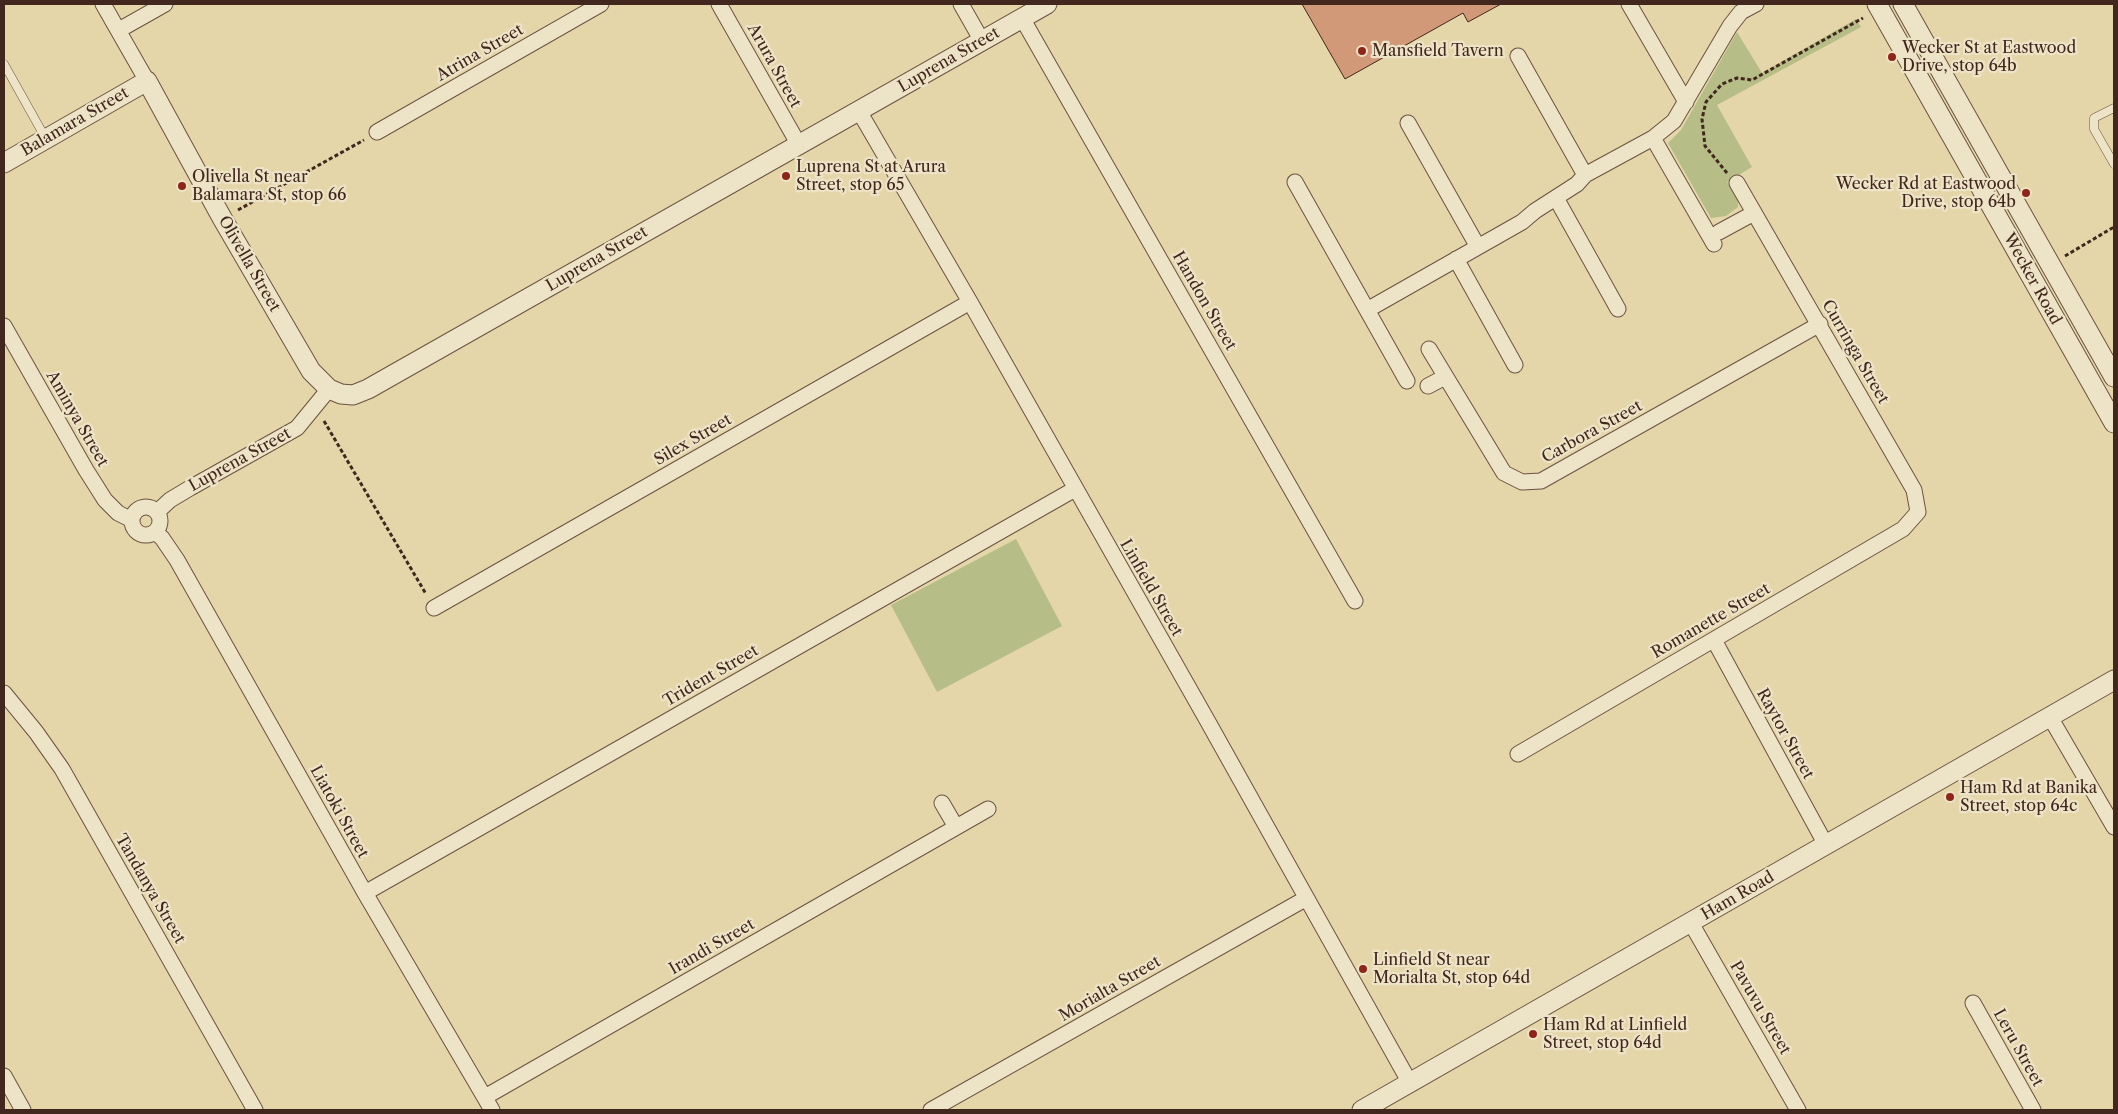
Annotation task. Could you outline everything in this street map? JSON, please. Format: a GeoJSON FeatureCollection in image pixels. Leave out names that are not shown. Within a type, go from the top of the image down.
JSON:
{"type":"FeatureCollection","features":[{"type":"Feature","properties":{"kind":"street","name":"Olivella Street"},"geometry":{"type":"LineString","coordinates":[[103,4],[222,218],[311,371],[329,389]]}},
{"type":"Feature","properties":{"kind":"street"},"geometry":{"type":"LineString","coordinates":[[119,30],[166,4]]}},
{"type":"Feature","properties":{"kind":"street","name":"Atrina Street"},"geometry":{"type":"LineString","coordinates":[[377,132],[601,4]]}},
{"type":"Feature","properties":{"kind":"street","name":"Arura Street"},"geometry":{"type":"LineString","coordinates":[[719,4],[799,145]]}},
{"type":"Feature","properties":{"kind":"street"},"geometry":{"type":"LineString","coordinates":[[961,4],[982,41]]}},
{"type":"Feature","properties":{"kind":"street","name":"Luprena Street"},"geometry":{"type":"LineString","coordinates":[[157,512],[170,500],[190,488],[297,428],[329,389],[341,394],[353,394],[368,389],[1047,4]]}},
{"type":"Feature","properties":{"kind":"street"},"geometry":{"type":"LineString","coordinates":[[1629,4],[1686,102]]}},
{"type":"Feature","properties":{"kind":"street"},"geometry":{"type":"LineString","coordinates":[[1367,310],[1522,222],[1536,210],[1577,184],[1585,175],[1654,138],[1674,121],[1730,26],[1741,12],[1756,4]]}},
{"type":"Feature","properties":{"kind":"street","name":"Wecker Road"},"geometry":{"type":"LineString","coordinates":[[1877,4],[2114,423]]}},
{"type":"Feature","properties":{"kind":"street","name":"Wecker Road"},"geometry":{"type":"LineString","coordinates":[[1902,4],[2109,357],[2114,376]]}},
{"type":"Feature","properties":{"kind":"street","name":"Handon Street"},"geometry":{"type":"LineString","coordinates":[[1022,18],[1355,600]]}},
{"type":"Feature","properties":{"kind":"street"},"geometry":{"type":"LineString","coordinates":[[1518,56],[1585,175]]}},
{"type":"Feature","properties":{"kind":"street","name":"Balamara Street"},"geometry":{"type":"LineString","coordinates":[[4,163],[147,81]]}},
{"type":"Feature","properties":{"kind":"street","name":"Linfield Street"},"geometry":{"type":"LineString","coordinates":[[859,111],[970,302],[1207,720],[1305,899],[1410,1084]]}},
{"type":"Feature","properties":{"kind":"street"},"geometry":{"type":"LineString","coordinates":[[1408,123],[1478,247]]}},
{"type":"Feature","properties":{"kind":"street"},"geometry":{"type":"LineString","coordinates":[[1654,138],[1717,238],[1754,213]]}},
{"type":"Feature","properties":{"kind":"street"},"geometry":{"type":"LineString","coordinates":[[1295,182],[1407,381]]}},
{"type":"Feature","properties":{"kind":"street","name":"Curringa Street"},"geometry":{"type":"LineString","coordinates":[[1738,183],[1914,490],[1918,512]]}},
{"type":"Feature","properties":{"kind":"street"},"geometry":{"type":"LineString","coordinates":[[1556,198],[1618,308]]}},
{"type":"Feature","properties":{"kind":"street"},"geometry":{"type":"LineString","coordinates":[[1456,259],[1515,365]]}},
{"type":"Feature","properties":{"kind":"street","name":"Silex Street"},"geometry":{"type":"LineString","coordinates":[[434,608],[970,302]]}},
{"type":"Feature","properties":{"kind":"street","name":"Carbora Street"},"geometry":{"type":"LineString","coordinates":[[1429,349],[1504,473],[1522,482],[1541,481],[1820,324]]}},
{"type":"Feature","properties":{"kind":"street","name":"Aminya Street"},"geometry":{"type":"LineString","coordinates":[[4,326],[105,500],[118,513],[132,520]]}},
{"type":"Feature","properties":{"kind":"street"},"geometry":{"type":"LineString","coordinates":[[2084,371],[2109,357]]}},
{"type":"Feature","properties":{"kind":"street"},"geometry":{"type":"LineString","coordinates":[[1428,386],[1445,377]]}},
{"type":"Feature","properties":{"kind":"street","name":"Trident Street"},"geometry":{"type":"LineString","coordinates":[[365,893],[1075,489]]}},
{"type":"Feature","properties":{"kind":"street"},"geometry":{"type":"LineString","coordinates":[[149,507],[157,512],[161,520],[155,532],[146,535],[134,529],[132,520],[133,515],[140,508],[149,507]]}},
{"type":"Feature","properties":{"kind":"street","name":"Romanette Street"},"geometry":{"type":"LineString","coordinates":[[1518,754],[1903,529],[1918,512]]}},
{"type":"Feature","properties":{"kind":"street","name":"Liatoki Street"},"geometry":{"type":"LineString","coordinates":[[155,532],[162,538],[177,560],[365,893],[492,1110]]}},
{"type":"Feature","properties":{"kind":"street","name":"Raytor Street"},"geometry":{"type":"LineString","coordinates":[[1714,640],[1826,845]]}},
{"type":"Feature","properties":{"kind":"street","name":"Ham Road"},"geometry":{"type":"LineString","coordinates":[[1362,1110],[2114,680]]}},
{"type":"Feature","properties":{"kind":"street","name":"Tandanya Street"},"geometry":{"type":"LineString","coordinates":[[4,693],[62,768],[255,1110]]}},
{"type":"Feature","properties":{"kind":"street"},"geometry":{"type":"LineString","coordinates":[[2050,717],[2114,827]]}},
{"type":"Feature","properties":{"kind":"street"},"geometry":{"type":"LineString","coordinates":[[942,804],[956,827]]}},
{"type":"Feature","properties":{"kind":"street","name":"Irandi Street"},"geometry":{"type":"LineString","coordinates":[[485,1097],[988,809]]}},
{"type":"Feature","properties":{"kind":"street","name":"Morialta Street"},"geometry":{"type":"LineString","coordinates":[[931,1110],[1305,899]]}},
{"type":"Feature","properties":{"kind":"street","name":"Pavuvu Street"},"geometry":{"type":"LineString","coordinates":[[1691,923],[1798,1110]]}},
{"type":"Feature","properties":{"kind":"street","name":"Leru Street"},"geometry":{"type":"LineString","coordinates":[[1973,1002],[2033,1110]]}},
{"type":"Feature","properties":{"kind":"street"},"geometry":{"type":"LineString","coordinates":[[4,1076],[23,1110]]}},
{"type":"Feature","properties":{"kind":"lane"},"geometry":{"type":"LineString","coordinates":[[4,64],[46,139]]}},
{"type":"Feature","properties":{"kind":"lane"},"geometry":{"type":"LineString","coordinates":[[2114,108],[2094,118],[2094,129],[2114,164]]}},
{"type":"Feature","properties":{"kind":"path"},"geometry":{"type":"LineString","coordinates":[[1738,183],[1731,180],[1723,165],[1706,146],[1702,118],[1706,102],[1722,84],[1737,78],[1752,80],[1863,18]]}},
{"type":"Feature","properties":{"kind":"path"},"geometry":{"type":"LineString","coordinates":[[222,218],[377,132]]}},
{"type":"Feature","properties":{"kind":"path"},"geometry":{"type":"LineString","coordinates":[[2065,256],[2114,227]]}},
{"type":"Feature","properties":{"kind":"path"},"geometry":{"type":"LineString","coordinates":[[323,420],[434,608]]}},
{"type":"Feature","properties":{"kind":"green space"},"geometry":{"type":"Polygon","coordinates":[[[1856,19],[1861,27],[1717,105],[1752,167],[1727,182],[1738,200],[1738,207],[1726,216],[1711,218],[1668,143],[1681,130],[1737,32],[1762,73],[1856,19]]]}},
{"type":"Feature","properties":{"kind":"green space"},"geometry":{"type":"Polygon","coordinates":[[[1016,539],[1062,626],[937,692],[891,605],[1016,539]]]}},
{"type":"Feature","properties":{"kind":"building","name":"Mansfield Tavern"},"geometry":{"type":"Polygon","coordinates":[[[1302,4],[1501,4],[1468,22],[1463,13],[1345,79],[1302,4]]]}},
{"type":"Feature","properties":{"kind":"place","name":"Mansfield Tavern"},"geometry":{"type":"Point","coordinates":[1362,51]}},
{"type":"Feature","properties":{"kind":"place","name":"Wecker St at Eastwood Drive, stop 64b"},"geometry":{"type":"Point","coordinates":[1892,57]}},
{"type":"Feature","properties":{"kind":"place","name":"Luprena St at Arura Street, stop 65"},"geometry":{"type":"Point","coordinates":[786,176]}},
{"type":"Feature","properties":{"kind":"place","name":"Olivella St near Balamara St, stop 66"},"geometry":{"type":"Point","coordinates":[182,186]}},
{"type":"Feature","properties":{"kind":"place","name":"Wecker Rd at Eastwood Drive, stop 64b"},"geometry":{"type":"Point","coordinates":[2026,193]}},
{"type":"Feature","properties":{"kind":"place","name":"Ham Rd at Banika Street, stop 64c"},"geometry":{"type":"Point","coordinates":[1950,797]}},
{"type":"Feature","properties":{"kind":"place","name":"Linfield St near Morialta St, stop 64d"},"geometry":{"type":"Point","coordinates":[1363,969]}},
{"type":"Feature","properties":{"kind":"place","name":"Ham Rd at Linfield Street, stop 64d"},"geometry":{"type":"Point","coordinates":[1533,1034]}}]}
